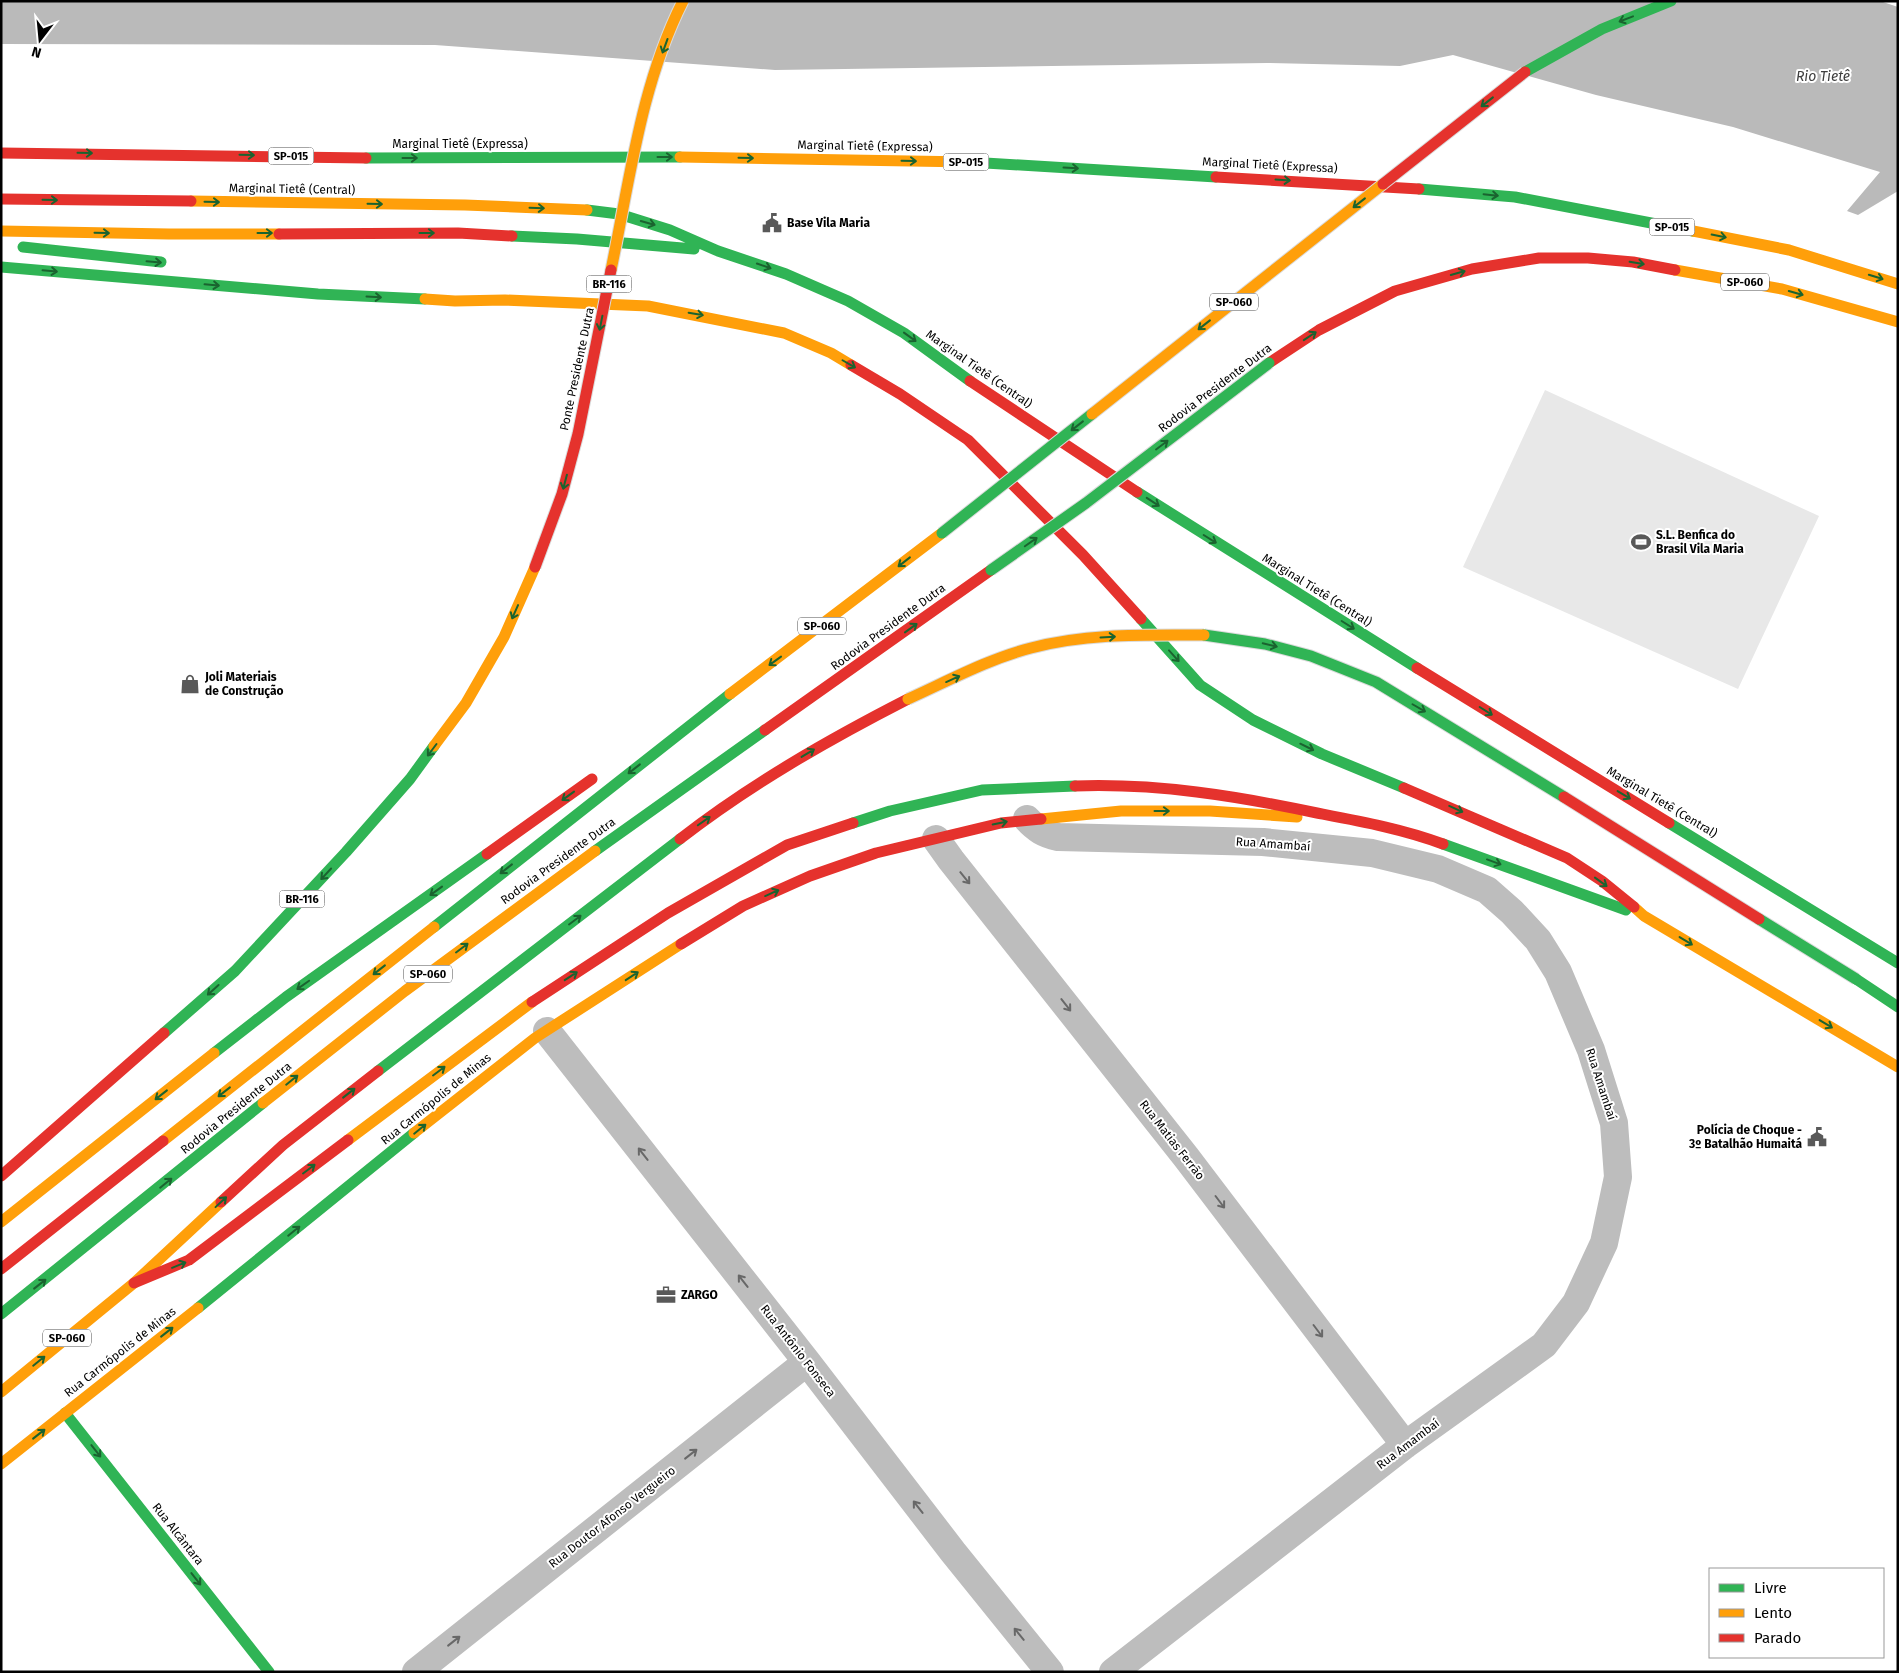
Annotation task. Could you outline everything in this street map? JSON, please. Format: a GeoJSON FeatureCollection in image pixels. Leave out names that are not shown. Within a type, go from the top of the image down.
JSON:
{"type":"FeatureCollection","features":[{"type":"Feature","properties":{"kind":"main road","name":"Ponte Presidente Dutra"},"geometry":{"type":"LineString","coordinates":[[1,1176],[235,971],[346,852],[410,779],[466,704],[504,637],[535,567],[562,494],[578,434],[647,94],[675,17],[683,1]]}},
{"type":"Feature","properties":{"kind":"main road","name":"Rodovia Presidente Dutra"},"geometry":{"type":"LineString","coordinates":[[1,1269],[699,716],[782,656],[942,532],[1525,72],[1602,28],[1671,1]]}},
{"type":"Feature","properties":{"kind":"main road","name":"Marginal Tietê (Expressa)"},"geometry":{"type":"LineString","coordinates":[[1,153],[400,158],[698,157],[960,162],[1442,190],[1515,198],[1789,250],[1898,284]]}},
{"type":"Feature","properties":{"kind":"main road","name":"Marginal Tietê (Central)"},"geometry":{"type":"LineString","coordinates":[[1,199],[583,209],[619,214],[670,230],[718,251],[786,274],[848,301],[904,333],[992,396],[1169,513],[1395,655],[1898,963]]}},
{"type":"Feature","properties":{"kind":"main road"},"geometry":{"type":"LineString","coordinates":[[1,231],[169,234],[458,233],[577,239],[718,251]]}},
{"type":"Feature","properties":{"kind":"main road"},"geometry":{"type":"LineString","coordinates":[[11,246],[176,264]]}},
{"type":"Feature","properties":{"kind":"main road","name":"Rodovia Presidente Dutra"},"geometry":{"type":"LineString","coordinates":[[1,1314],[116,1224],[318,1059],[463,947],[649,812],[1086,503],[1269,363],[1319,330],[1395,291],[1472,269],[1539,258],[1588,258],[1632,262],[1782,289],[1898,322]]}},
{"type":"Feature","properties":{"kind":"main road"},"geometry":{"type":"LineString","coordinates":[[1,267],[318,294],[455,301],[505,300],[648,306],[784,333],[831,354],[900,394],[968,440],[1083,555],[1200,685],[1253,720],[1322,754],[1567,858],[1602,882],[1644,916],[1898,1066]]}},
{"type":"Feature","properties":{"kind":"main road"},"geometry":{"type":"LineString","coordinates":[[436,289],[455,301]]}},
{"type":"Feature","properties":{"kind":"main road"},"geometry":{"type":"LineString","coordinates":[[134,1283],[283,1145],[698,825],[774,773],[849,729],[908,699],[999,659],[1030,648],[1075,639],[1139,635],[1212,635],[1264,644],[1311,656],[1376,682],[1449,725],[1898,1005]]}},
{"type":"Feature","properties":{"kind":"main road"},"geometry":{"type":"LineString","coordinates":[[641,749],[699,716]]}},
{"type":"Feature","properties":{"kind":"main road"},"geometry":{"type":"LineString","coordinates":[[1,1222],[286,997],[600,773]]}},
{"type":"Feature","properties":{"kind":"main road"},"geometry":{"type":"LineString","coordinates":[[134,1283],[189,1260],[540,996],[668,913],[787,845],[890,811],[982,790],[1104,785],[1179,789],[1256,800],[1364,822],[1438,842],[1644,916]]}},
{"type":"Feature","properties":{"kind":"main road"},"geometry":{"type":"LineString","coordinates":[[936,838],[1001,822],[1121,811],[1210,811],[1364,822]]}},
{"type":"Feature","properties":{"kind":"main road","name":"Rua Carmópolis de Minas"},"geometry":{"type":"LineString","coordinates":[[1,1464],[465,1092],[547,1030],[688,939],[743,906],[810,876],[876,853],[936,838]]}},
{"type":"Feature","properties":{"kind":"main road","name":"SP-060"},"geometry":{"type":"LineString","coordinates":[[1,1392],[134,1283]]}},
{"type":"Feature","properties":{"kind":"main road","name":"Rua Alcântara"},"geometry":{"type":"LineString","coordinates":[[65,1413],[269,1672]]}},
{"type":"Feature","properties":{"kind":"street","name":"Rua Amambaí"},"geometry":{"type":"LineString","coordinates":[[1027,819],[1036,829],[1058,837],[1263,842],[1372,854],[1438,869],[1487,890],[1512,912],[1538,940],[1558,972],[1591,1050],[1614,1123],[1618,1177],[1604,1243],[1576,1303],[1544,1345],[1405,1445],[1113,1672]]}},
{"type":"Feature","properties":{"kind":"street","name":"Rua Matias Ferrão"},"geometry":{"type":"LineString","coordinates":[[936,838],[951,860],[1186,1157],[1405,1445]]}},
{"type":"Feature","properties":{"kind":"street","name":"Rua Antônio Fonseca"},"geometry":{"type":"LineString","coordinates":[[547,1030],[953,1552],[1050,1672]]}},
{"type":"Feature","properties":{"kind":"street","name":"Rua Doutor Afonso Vergueiro"},"geometry":{"type":"LineString","coordinates":[[416,1672],[807,1362]]}},
{"type":"Feature","properties":{"kind":"shaded area","name":"S.L. Benfica do Brasil Vila Maria"},"geometry":{"type":"Polygon","coordinates":[[[1545,390],[1819,516],[1738,689],[1463,567],[1545,390]]]}},
{"type":"Feature","properties":{"kind":"water","name":"Rio Tietê"},"geometry":{"type":"Polygon","coordinates":[[[1,1],[1880,1],[1898,7],[1898,191],[1858,215],[1847,211],[1880,172],[1733,127],[1596,95],[1453,55],[1400,66],[1267,63],[775,70],[435,45],[1,44],[1,1]]]}},
{"type":"Feature","properties":{"kind":"traffic: fast"},"geometry":{"type":"LineString","coordinates":[[1525,72],[1602,29],[1671,1]]}},
{"type":"Feature","properties":{"kind":"traffic: fast"},"geometry":{"type":"LineString","coordinates":[[366,158],[680,157]]}},
{"type":"Feature","properties":{"kind":"traffic: fast"},"geometry":{"type":"LineString","coordinates":[[969,162],[1216,177]]}},
{"type":"Feature","properties":{"kind":"traffic: fast"},"geometry":{"type":"LineString","coordinates":[[1419,189],[1515,197],[1693,231]]}},
{"type":"Feature","properties":{"kind":"traffic: fast"},"geometry":{"type":"LineString","coordinates":[[587,210],[619,214],[670,230],[718,251],[786,274],[848,301],[904,333],[970,381]]}},
{"type":"Feature","properties":{"kind":"traffic: fast"},"geometry":{"type":"LineString","coordinates":[[512,236],[577,239],[694,249]]}},
{"type":"Feature","properties":{"kind":"traffic: fast"},"geometry":{"type":"LineString","coordinates":[[23,247],[161,262]]}},
{"type":"Feature","properties":{"kind":"traffic: fast"},"geometry":{"type":"LineString","coordinates":[[1,267],[318,294],[425,299]]}},
{"type":"Feature","properties":{"kind":"traffic: fast"},"geometry":{"type":"LineString","coordinates":[[991,570],[1086,503],[1269,363]]}},
{"type":"Feature","properties":{"kind":"traffic: fast"},"geometry":{"type":"LineString","coordinates":[[942,533],[1092,414]]}},
{"type":"Feature","properties":{"kind":"traffic: fast"},"geometry":{"type":"LineString","coordinates":[[1137,492],[1417,668]]}},
{"type":"Feature","properties":{"kind":"traffic: fast"},"geometry":{"type":"LineString","coordinates":[[1141,619],[1200,685],[1253,720],[1322,754],[1404,788]]}},
{"type":"Feature","properties":{"kind":"traffic: fast"},"geometry":{"type":"LineString","coordinates":[[1204,635],[1265,644],[1311,656],[1376,682],[1564,797]]}},
{"type":"Feature","properties":{"kind":"traffic: fast"},"geometry":{"type":"LineString","coordinates":[[434,927],[730,694]]}},
{"type":"Feature","properties":{"kind":"traffic: fast"},"geometry":{"type":"LineString","coordinates":[[595,851],[765,730]]}},
{"type":"Feature","properties":{"kind":"traffic: fast"},"geometry":{"type":"LineString","coordinates":[[164,1033],[235,971],[346,852],[410,779],[434,746]]}},
{"type":"Feature","properties":{"kind":"traffic: fast"},"geometry":{"type":"LineString","coordinates":[[853,823],[890,811],[982,790],[1075,786]]}},
{"type":"Feature","properties":{"kind":"traffic: fast"},"geometry":{"type":"LineString","coordinates":[[1669,823],[1898,963]]}},
{"type":"Feature","properties":{"kind":"traffic: fast"},"geometry":{"type":"LineString","coordinates":[[378,1071],[680,839]]}},
{"type":"Feature","properties":{"kind":"traffic: fast"},"geometry":{"type":"LineString","coordinates":[[1443,844],[1626,910]]}},
{"type":"Feature","properties":{"kind":"traffic: fast"},"geometry":{"type":"LineString","coordinates":[[214,1053],[286,997],[487,854]]}},
{"type":"Feature","properties":{"kind":"traffic: fast"},"geometry":{"type":"LineString","coordinates":[[1759,919],[1856,979]]}},
{"type":"Feature","properties":{"kind":"traffic: fast"},"geometry":{"type":"LineString","coordinates":[[1856,979],[1898,1007]]}},
{"type":"Feature","properties":{"kind":"traffic: fast"},"geometry":{"type":"LineString","coordinates":[[1,1314],[263,1103]]}},
{"type":"Feature","properties":{"kind":"traffic: fast"},"geometry":{"type":"LineString","coordinates":[[198,1308],[414,1133]]}},
{"type":"Feature","properties":{"kind":"traffic: fast"},"geometry":{"type":"LineString","coordinates":[[65,1413],[269,1672]]}},
{"type":"Feature","properties":{"kind":"traffic: slow"},"geometry":{"type":"LineString","coordinates":[[611,270],[638,132],[657,65],[683,1]]}},
{"type":"Feature","properties":{"kind":"traffic: slow"},"geometry":{"type":"LineString","coordinates":[[680,157],[969,162]]}},
{"type":"Feature","properties":{"kind":"traffic: slow"},"geometry":{"type":"LineString","coordinates":[[1092,414],[1383,184]]}},
{"type":"Feature","properties":{"kind":"traffic: slow"},"geometry":{"type":"LineString","coordinates":[[191,201],[465,205],[587,210]]}},
{"type":"Feature","properties":{"kind":"traffic: slow"},"geometry":{"type":"LineString","coordinates":[[1,231],[279,234]]}},
{"type":"Feature","properties":{"kind":"traffic: slow"},"geometry":{"type":"LineString","coordinates":[[1693,231],[1789,250],[1898,284]]}},
{"type":"Feature","properties":{"kind":"traffic: slow"},"geometry":{"type":"LineString","coordinates":[[1675,270],[1782,289],[1898,322]]}},
{"type":"Feature","properties":{"kind":"traffic: slow"},"geometry":{"type":"LineString","coordinates":[[425,299],[455,301],[505,300],[648,306],[784,333],[831,353],[851,365]]}},
{"type":"Feature","properties":{"kind":"traffic: slow"},"geometry":{"type":"LineString","coordinates":[[730,694],[942,533]]}},
{"type":"Feature","properties":{"kind":"traffic: slow"},"geometry":{"type":"LineString","coordinates":[[434,746],[466,703],[504,637],[535,567]]}},
{"type":"Feature","properties":{"kind":"traffic: slow"},"geometry":{"type":"LineString","coordinates":[[908,699],[999,658],[1052,643],[1095,637],[1204,635]]}},
{"type":"Feature","properties":{"kind":"traffic: slow"},"geometry":{"type":"LineString","coordinates":[[1041,819],[1121,811],[1210,811],[1297,817]]}},
{"type":"Feature","properties":{"kind":"traffic: slow"},"geometry":{"type":"LineString","coordinates":[[263,1103],[405,991],[595,851]]}},
{"type":"Feature","properties":{"kind":"traffic: slow"},"geometry":{"type":"LineString","coordinates":[[1634,907],[1644,916],[1898,1067]]}},
{"type":"Feature","properties":{"kind":"traffic: slow"},"geometry":{"type":"LineString","coordinates":[[163,1141],[434,927]]}},
{"type":"Feature","properties":{"kind":"traffic: slow"},"geometry":{"type":"LineString","coordinates":[[414,1133],[535,1038],[681,944]]}},
{"type":"Feature","properties":{"kind":"traffic: slow"},"geometry":{"type":"LineString","coordinates":[[348,1140],[532,1002]]}},
{"type":"Feature","properties":{"kind":"traffic: slow"},"geometry":{"type":"LineString","coordinates":[[1,1222],[214,1053]]}},
{"type":"Feature","properties":{"kind":"traffic: slow"},"geometry":{"type":"LineString","coordinates":[[1,1392],[134,1283],[221,1202]]}},
{"type":"Feature","properties":{"kind":"traffic: slow"},"geometry":{"type":"LineString","coordinates":[[1,1464],[198,1308]]}},
{"type":"Feature","properties":{"kind":"traffic: jam"},"geometry":{"type":"LineString","coordinates":[[1383,184],[1525,72]]}},
{"type":"Feature","properties":{"kind":"traffic: jam"},"geometry":{"type":"LineString","coordinates":[[1,153],[366,158]]}},
{"type":"Feature","properties":{"kind":"traffic: jam"},"geometry":{"type":"LineString","coordinates":[[1216,177],[1419,189]]}},
{"type":"Feature","properties":{"kind":"traffic: jam"},"geometry":{"type":"LineString","coordinates":[[1,199],[191,201]]}},
{"type":"Feature","properties":{"kind":"traffic: jam"},"geometry":{"type":"LineString","coordinates":[[279,234],[458,233],[512,236]]}},
{"type":"Feature","properties":{"kind":"traffic: jam"},"geometry":{"type":"LineString","coordinates":[[1269,363],[1319,330],[1395,291],[1472,269],[1539,258],[1588,258],[1633,262],[1675,270]]}},
{"type":"Feature","properties":{"kind":"traffic: jam"},"geometry":{"type":"LineString","coordinates":[[535,567],[562,494],[578,434],[611,270]]}},
{"type":"Feature","properties":{"kind":"traffic: jam"},"geometry":{"type":"LineString","coordinates":[[851,365],[900,394],[968,440],[1083,555],[1141,619]]}},
{"type":"Feature","properties":{"kind":"traffic: jam"},"geometry":{"type":"LineString","coordinates":[[970,381],[1137,492]]}},
{"type":"Feature","properties":{"kind":"traffic: jam"},"geometry":{"type":"LineString","coordinates":[[765,730],[991,570]]}},
{"type":"Feature","properties":{"kind":"traffic: jam"},"geometry":{"type":"LineString","coordinates":[[1417,668],[1669,823]]}},
{"type":"Feature","properties":{"kind":"traffic: jam"},"geometry":{"type":"LineString","coordinates":[[680,839],[762,781],[849,730],[908,699]]}},
{"type":"Feature","properties":{"kind":"traffic: jam"},"geometry":{"type":"LineString","coordinates":[[487,854],[592,779]]}},
{"type":"Feature","properties":{"kind":"traffic: jam"},"geometry":{"type":"LineString","coordinates":[[1075,786],[1167,789],[1227,796],[1381,826],[1443,844]]}},
{"type":"Feature","properties":{"kind":"traffic: jam"},"geometry":{"type":"LineString","coordinates":[[1404,788],[1567,858],[1602,881],[1634,907]]}},
{"type":"Feature","properties":{"kind":"traffic: jam"},"geometry":{"type":"LineString","coordinates":[[1564,797],[1759,919]]}},
{"type":"Feature","properties":{"kind":"traffic: jam"},"geometry":{"type":"LineString","coordinates":[[681,944],[743,906],[810,876],[876,853],[1001,823],[1041,819]]}},
{"type":"Feature","properties":{"kind":"traffic: jam"},"geometry":{"type":"LineString","coordinates":[[532,1002],[668,913],[787,845],[853,823]]}},
{"type":"Feature","properties":{"kind":"traffic: jam"},"geometry":{"type":"LineString","coordinates":[[1,1176],[164,1033]]}},
{"type":"Feature","properties":{"kind":"traffic: jam"},"geometry":{"type":"LineString","coordinates":[[221,1202],[283,1145],[378,1071]]}},
{"type":"Feature","properties":{"kind":"traffic: jam"},"geometry":{"type":"LineString","coordinates":[[134,1283],[189,1260],[348,1140]]}},
{"type":"Feature","properties":{"kind":"traffic: jam"},"geometry":{"type":"LineString","coordinates":[[1,1269],[163,1141]]}},
{"type":"Feature","properties":{"kind":"place","name":"Base Vila Maria"},"geometry":{"type":"Point","coordinates":[772,223]}},
{"type":"Feature","properties":{"kind":"place","name":"S.L. Benfica do Brasil Vila Maria"},"geometry":{"type":"Point","coordinates":[1641,542]}},
{"type":"Feature","properties":{"kind":"place","name":"Joli Materiais de Construção"},"geometry":{"type":"Point","coordinates":[190,684]}},
{"type":"Feature","properties":{"kind":"place","name":"Polícia de Choque - 3º Batalhão Humaitá"},"geometry":{"type":"Point","coordinates":[1817,1137]}},
{"type":"Feature","properties":{"kind":"place","name":"ZARGO"},"geometry":{"type":"Point","coordinates":[666,1295]}}]}
